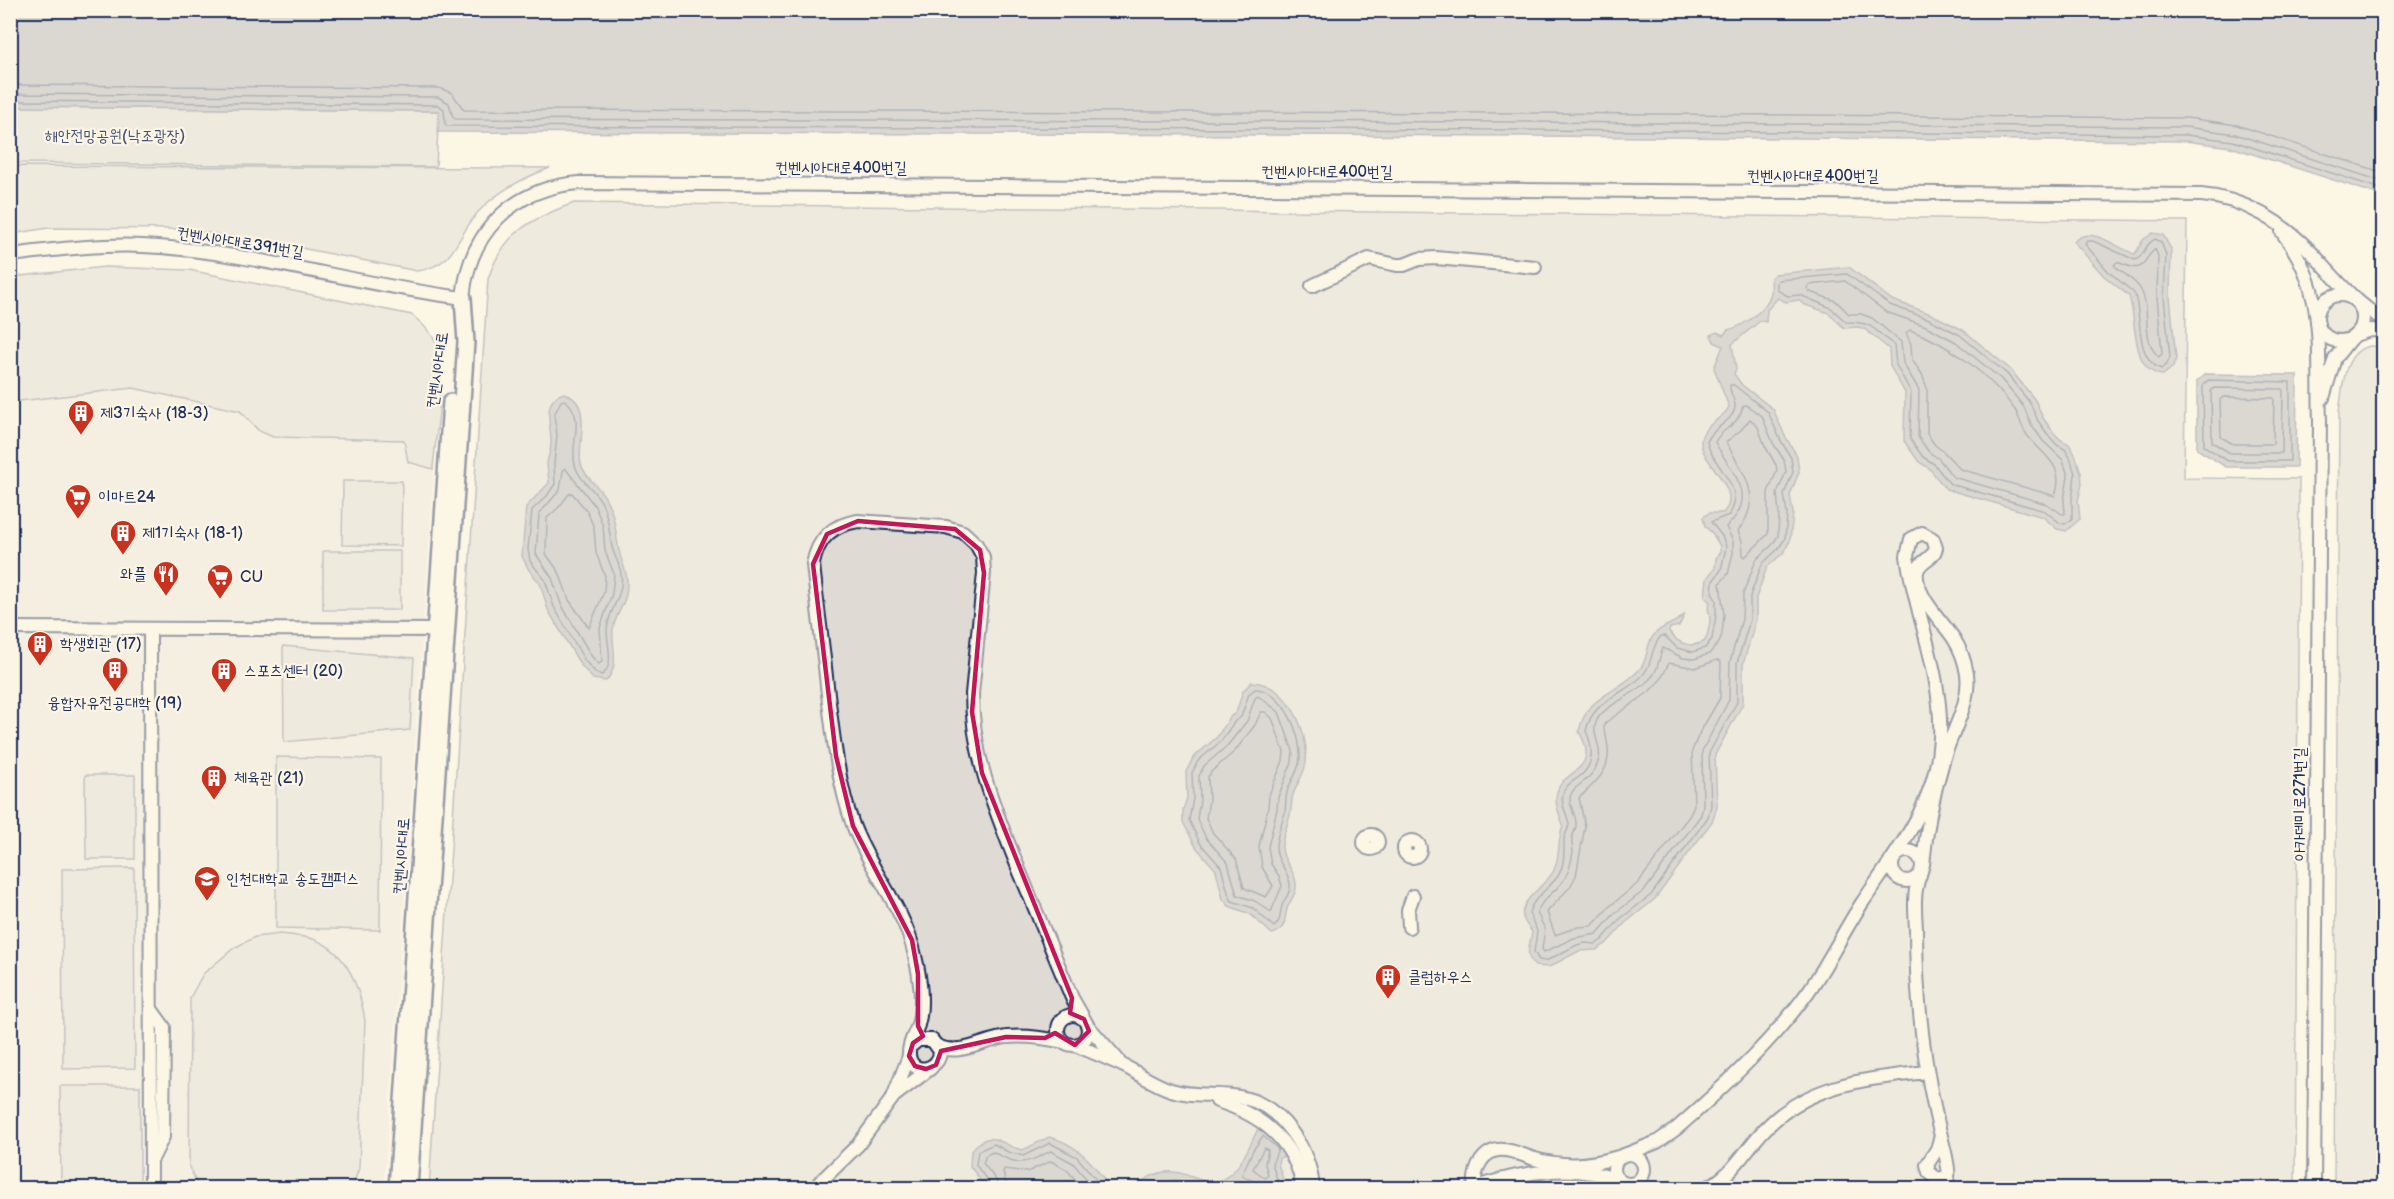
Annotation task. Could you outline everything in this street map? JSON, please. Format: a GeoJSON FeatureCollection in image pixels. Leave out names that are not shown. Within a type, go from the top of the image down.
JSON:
{"type":"FeatureCollection","features":[{"type":"Feature","properties":{"kind":"main road"},"geometry":{"type":"LineString","coordinates":[[463,298],[464,319]]}},
{"type":"Feature","properties":{"kind":"main road","name":"컨벤시아대로"},"geometry":{"type":"LineString","coordinates":[[397,1188],[452,381],[464,319]]}},
{"type":"Feature","properties":{"kind":"main road","name":"컨벤시아대로"},"geometry":{"type":"LineString","coordinates":[[409,1188],[466,342],[464,319]]}},
{"type":"Feature","properties":{"kind":"street","name":"컨벤시아대로400번길"},"geometry":{"type":"LineString","coordinates":[[463,298],[464,280],[471,258],[485,233],[499,217],[531,195],[554,187],[579,183],[2201,195],[2220,196],[2252,207],[2275,224]]}},
{"type":"Feature","properties":{"kind":"street"},"geometry":{"type":"LineString","coordinates":[[2275,224],[2300,241],[2362,310],[2361,329],[2335,358],[2324,391],[2320,420]]}},
{"type":"Feature","properties":{"kind":"street"},"geometry":{"type":"LineString","coordinates":[[2275,224],[2300,258],[2314,296],[2320,420]]}},
{"type":"Feature","properties":{"kind":"street","name":"컨벤시아대로391번길"},"geometry":{"type":"LineString","coordinates":[[10,255],[102,247],[164,248],[227,255],[463,298]]}},
{"type":"Feature","properties":{"kind":"street"},"geometry":{"type":"LineString","coordinates":[[1312,286],[1369,259],[1397,265],[1404,265],[1419,259],[1436,258],[1535,267]]}},
{"type":"Feature","properties":{"kind":"street"},"geometry":{"type":"LineString","coordinates":[[2384,320],[2344,295],[2330,297],[2320,307],[2317,322],[2321,331],[2329,338],[2339,341],[2370,330],[2384,331]]}},
{"type":"Feature","properties":{"kind":"street","name":"아카데미로271번길"},"geometry":{"type":"LineString","coordinates":[[2314,1188],[2320,420]]}},
{"type":"Feature","properties":{"kind":"street"},"geometry":{"type":"LineString","coordinates":[[894,1096],[910,1052],[914,1031],[918,1026],[919,982],[912,940],[897,907],[863,851],[846,803],[836,756],[813,564],[819,543],[836,527],[858,521],[955,529],[970,537],[980,550],[984,573],[972,694],[972,712],[978,752],[989,795],[1072,998],[1086,1023],[1087,1036],[1080,1044],[1069,1044],[1058,1034],[1058,1029],[1062,1019],[1066,1016],[1072,998]]}},
{"type":"Feature","properties":{"kind":"street"},"geometry":{"type":"LineString","coordinates":[[1644,1169],[1638,1183],[1626,1185],[1594,1173],[1566,1171],[1516,1177],[1474,1188],[1480,1163],[1487,1155],[1498,1150],[1512,1150],[1550,1162],[1573,1165],[1595,1163],[1624,1155],[1666,1137],[1778,1030],[1809,990],[1915,825],[1925,804],[1935,769],[1940,739],[1938,696],[1906,556],[1911,539],[1922,533],[1932,538],[1936,548],[1933,555],[1918,568],[1919,586],[1929,606],[1959,648],[1968,686],[1965,704],[1950,740],[1935,790],[1921,870],[1912,885],[1916,970],[1926,1072],[1940,1139]]}},
{"type":"Feature","properties":{"kind":"street"},"geometry":{"type":"LineString","coordinates":[[10,628],[434,630]]}},
{"type":"Feature","properties":{"kind":"street"},"geometry":{"type":"LineString","coordinates":[[150,629],[151,1188]]}},
{"type":"Feature","properties":{"kind":"street"},"geometry":{"type":"LineString","coordinates":[[1894,875],[1892,866],[1895,857],[1903,851],[1914,852],[1921,859],[1921,870]]}},
{"type":"Feature","properties":{"kind":"street"},"geometry":{"type":"LineString","coordinates":[[1879,879],[1887,874],[1894,875],[1912,885]]}},
{"type":"Feature","properties":{"kind":"street"},"geometry":{"type":"LineString","coordinates":[[1409,927],[1408,910],[1413,896]]}},
{"type":"Feature","properties":{"kind":"street"},"geometry":{"type":"LineString","coordinates":[[1066,1016],[1076,1015],[1086,1023],[1126,1067]]}},
{"type":"Feature","properties":{"kind":"street"},"geometry":{"type":"LineString","coordinates":[[918,1026],[933,1042],[946,1050],[964,1048],[1006,1037],[1045,1038],[1069,1044],[1126,1067],[1169,1089],[1202,1096],[1264,1115],[1270,1127],[1292,1142],[1309,1167],[1313,1188]]}},
{"type":"Feature","properties":{"kind":"street"},"geometry":{"type":"LineString","coordinates":[[1045,1038],[1058,1029]]}},
{"type":"Feature","properties":{"kind":"street"},"geometry":{"type":"LineString","coordinates":[[910,1052],[918,1040],[933,1042]]}},
{"type":"Feature","properties":{"kind":"street"},"geometry":{"type":"LineString","coordinates":[[814,1188],[858,1145],[894,1096],[933,1066],[940,1056],[933,1042]]}},
{"type":"Feature","properties":{"kind":"street"},"geometry":{"type":"LineString","coordinates":[[910,1052],[915,1066],[926,1069],[964,1048]]}},
{"type":"Feature","properties":{"kind":"street"},"geometry":{"type":"LineString","coordinates":[[1706,1188],[1729,1174],[1766,1128],[1801,1100],[1829,1087],[1854,1081],[1926,1072]]}},
{"type":"Feature","properties":{"kind":"street"},"geometry":{"type":"LineString","coordinates":[[1292,1142],[1303,1188]]}},
{"type":"Feature","properties":{"kind":"street"},"geometry":{"type":"LineString","coordinates":[[1647,1188],[1643,1182],[1644,1155],[1650,1145]]}},
{"type":"Feature","properties":{"kind":"street"},"geometry":{"type":"LineString","coordinates":[[1624,1155],[1637,1156],[1644,1169]]}},
{"type":"Feature","properties":{"kind":"street"},"geometry":{"type":"LineString","coordinates":[[1624,1155],[1614,1168],[1626,1185]]}},
{"type":"Feature","properties":{"kind":"highlighted area"},"geometry":{"type":"Polygon","coordinates":[[[858,521],[955,529],[980,550],[984,573],[972,712],[982,773],[1072,998],[1070,1013],[1084,1019],[1089,1031],[1075,1045],[1055,1033],[1045,1038],[1006,1037],[941,1051],[936,1065],[926,1069],[915,1066],[909,1056],[913,1043],[923,1036],[918,1026],[918,974],[912,940],[853,826],[836,756],[813,564],[827,534],[858,521]]]}},
{"type":"Feature","properties":{"kind":"shaded area","name":"인천대학교 송도캠퍼스"},"geometry":{"type":"Polygon","coordinates":[[[105,267],[189,270],[399,311],[412,315],[423,324],[434,339],[439,353],[441,373],[384,1188],[11,1188],[10,277],[105,267]]]}},
{"type":"Feature","properties":{"kind":"green space","name":"해안전망공원(낙조광장)"},"geometry":{"type":"Polygon","coordinates":[[[11,107],[439,111],[436,167],[11,163],[11,107]]]}},
{"type":"Feature","properties":{"kind":"green space"},"geometry":{"type":"Polygon","coordinates":[[[11,166],[550,168],[523,179],[498,194],[474,217],[456,246],[442,262],[431,268],[417,271],[286,245],[183,229],[48,228],[11,234],[11,166]]]}},
{"type":"Feature","properties":{"kind":"green space"},"geometry":{"type":"Polygon","coordinates":[[[574,203],[2187,221],[2184,478],[2299,479],[2295,1188],[429,1188],[488,279],[502,250],[520,230],[544,215],[574,203]]]}},
{"type":"Feature","properties":{"kind":"green space"},"geometry":{"type":"Polygon","coordinates":[[[105,267],[189,270],[412,315],[427,329],[438,351],[441,384],[433,469],[408,462],[404,440],[273,437],[259,431],[240,411],[133,388],[11,402],[11,277],[105,267]]]}},
{"type":"Feature","properties":{"kind":"green space"},"geometry":{"type":"Polygon","coordinates":[[[2340,302],[2351,307],[2356,318],[2351,329],[2340,334],[2329,329],[2324,318],[2329,307],[2340,302]]]}},
{"type":"Feature","properties":{"kind":"green space"},"geometry":{"type":"Polygon","coordinates":[[[2370,346],[2384,347],[2384,1188],[2334,1188],[2339,412],[2343,382],[2349,363],[2361,349],[2370,346]]]}},
{"type":"Feature","properties":{"kind":"green space"},"geometry":{"type":"Polygon","coordinates":[[[343,481],[402,481],[401,546],[342,545],[343,481]]]}},
{"type":"Feature","properties":{"kind":"green space"},"geometry":{"type":"Polygon","coordinates":[[[323,551],[400,551],[400,610],[323,610],[323,551]]]}},
{"type":"Feature","properties":{"kind":"green space"},"geometry":{"type":"Polygon","coordinates":[[[283,646],[414,658],[410,730],[284,742],[283,646]]]}},
{"type":"Feature","properties":{"kind":"green space"},"geometry":{"type":"Polygon","coordinates":[[[276,757],[381,759],[380,930],[276,928],[276,757]]]}},
{"type":"Feature","properties":{"kind":"green space"},"geometry":{"type":"Polygon","coordinates":[[[85,775],[135,775],[135,859],[86,859],[85,775]]]}},
{"type":"Feature","properties":{"kind":"green space"},"geometry":{"type":"Polygon","coordinates":[[[134,868],[135,1068],[63,1069],[62,869],[134,868]]]}},
{"type":"Feature","properties":{"kind":"green space"},"geometry":{"type":"Polygon","coordinates":[[[280,934],[309,938],[325,945],[344,962],[356,984],[365,1021],[359,1168],[352,1188],[199,1188],[189,1167],[190,998],[203,974],[234,948],[255,937],[280,934]]]}},
{"type":"Feature","properties":{"kind":"green space"},"geometry":{"type":"Polygon","coordinates":[[[60,1086],[140,1086],[140,1188],[61,1188],[60,1086]]]}},
{"type":"Feature","properties":{"kind":"water"},"geometry":{"type":"Polygon","coordinates":[[[11,10],[2383,11],[2383,196],[2231,147],[2185,141],[438,132],[439,111],[11,107],[11,10]]]}},
{"type":"Feature","properties":{"kind":"water"},"geometry":{"type":"Polygon","coordinates":[[[2153,233],[2163,235],[2171,249],[2170,297],[2176,359],[2173,367],[2163,375],[2152,372],[2140,354],[2129,296],[2104,276],[2074,242],[2087,235],[2095,236],[2135,254],[2143,240],[2153,233]]]}},
{"type":"Feature","properties":{"kind":"water"},"geometry":{"type":"Polygon","coordinates":[[[1849,267],[1892,300],[1931,314],[1963,330],[2011,370],[2035,400],[2043,418],[2054,433],[2069,444],[2075,454],[2082,484],[2078,501],[2080,519],[2066,531],[2057,529],[2043,517],[1946,489],[1929,468],[1919,462],[1904,441],[1905,393],[1890,366],[1889,349],[1866,330],[1859,327],[1844,328],[1829,313],[1803,304],[1799,300],[1786,302],[1778,298],[1767,310],[1766,322],[1760,321],[1732,344],[1736,369],[1734,374],[1742,385],[1773,409],[1797,456],[1799,472],[1790,495],[1793,513],[1790,541],[1783,553],[1767,567],[1756,598],[1756,620],[1743,664],[1743,703],[1715,755],[1717,806],[1713,820],[1655,899],[1625,923],[1606,944],[1596,950],[1579,951],[1549,967],[1535,966],[1529,954],[1532,932],[1522,913],[1528,900],[1551,876],[1556,864],[1563,825],[1556,797],[1560,785],[1584,761],[1585,745],[1579,731],[1583,719],[1596,702],[1640,669],[1645,661],[1651,639],[1662,628],[1685,614],[1679,626],[1670,628],[1669,631],[1676,639],[1685,644],[1695,645],[1705,641],[1708,633],[1710,602],[1705,597],[1707,578],[1715,568],[1720,546],[1705,526],[1703,517],[1709,513],[1723,513],[1729,496],[1726,486],[1708,459],[1701,442],[1708,427],[1729,407],[1714,368],[1723,346],[1714,342],[1711,335],[1717,332],[1724,335],[1727,330],[1747,321],[1760,311],[1769,299],[1771,278],[1775,274],[1849,267]]]}},
{"type":"Feature","properties":{"kind":"water"},"geometry":{"type":"Polygon","coordinates":[[[2205,374],[2297,375],[2296,467],[2226,467],[2197,449],[2197,381],[2205,374]]]}},
{"type":"Feature","properties":{"kind":"water"},"geometry":{"type":"Polygon","coordinates":[[[564,393],[573,398],[579,406],[582,415],[581,464],[610,507],[627,580],[625,598],[613,629],[613,668],[606,681],[593,679],[580,664],[548,610],[540,583],[529,570],[522,556],[526,507],[549,483],[547,463],[551,449],[550,407],[557,396],[564,393]]]}},
{"type":"Feature","properties":{"kind":"water"},"geometry":{"type":"Polygon","coordinates":[[[1252,682],[1276,691],[1285,699],[1299,723],[1306,749],[1305,766],[1292,796],[1282,845],[1284,857],[1295,877],[1296,888],[1282,927],[1272,934],[1250,914],[1229,906],[1223,899],[1216,870],[1196,847],[1183,822],[1183,810],[1187,798],[1186,772],[1193,758],[1217,737],[1231,716],[1236,713],[1243,691],[1252,682]]]}},
{"type":"Feature","properties":{"kind":"water"},"geometry":{"type":"Polygon","coordinates":[[[1260,1125],[1289,1155],[1279,1158],[1278,1164],[1286,1188],[1255,1188],[1241,1182],[1231,1182],[1220,1188],[1199,1188],[1173,1180],[1162,1188],[1125,1188],[1164,1172],[1180,1173],[1205,1181],[1225,1178],[1240,1163],[1260,1125]]]}},
{"type":"Feature","properties":{"kind":"water"},"geometry":{"type":"Polygon","coordinates":[[[1049,1137],[1078,1151],[1106,1181],[1116,1188],[986,1188],[970,1166],[971,1151],[985,1139],[991,1138],[1023,1150],[1049,1137]]]}},
{"type":"Feature","properties":{"kind":"place","name":"제3기숙사 (18-3)"},"geometry":{"type":"Point","coordinates":[81,436]}},
{"type":"Feature","properties":{"kind":"place","name":"이마트24"},"geometry":{"type":"Point","coordinates":[78,520]}},
{"type":"Feature","properties":{"kind":"place","name":"제1기숙사 (18-1)"},"geometry":{"type":"Point","coordinates":[123,556]}},
{"type":"Feature","properties":{"kind":"place","name":"와플"},"geometry":{"type":"Point","coordinates":[166,597]}},
{"type":"Feature","properties":{"kind":"place","name":"CU"},"geometry":{"type":"Point","coordinates":[220,600]}},
{"type":"Feature","properties":{"kind":"place","name":"학생회관 (17)"},"geometry":{"type":"Point","coordinates":[40,667]}},
{"type":"Feature","properties":{"kind":"place","name":"융합자유전공대학 (19)"},"geometry":{"type":"Point","coordinates":[115,693]}},
{"type":"Feature","properties":{"kind":"place","name":"스포츠센터 (20)"},"geometry":{"type":"Point","coordinates":[224,694]}},
{"type":"Feature","properties":{"kind":"place","name":"체육관 (21)"},"geometry":{"type":"Point","coordinates":[214,801]}},
{"type":"Feature","properties":{"kind":"place","name":"인천대학교 송도캠퍼스"},"geometry":{"type":"Point","coordinates":[207,902]}},
{"type":"Feature","properties":{"kind":"place","name":"클럽하우스"},"geometry":{"type":"Point","coordinates":[1388,1000]}}]}
